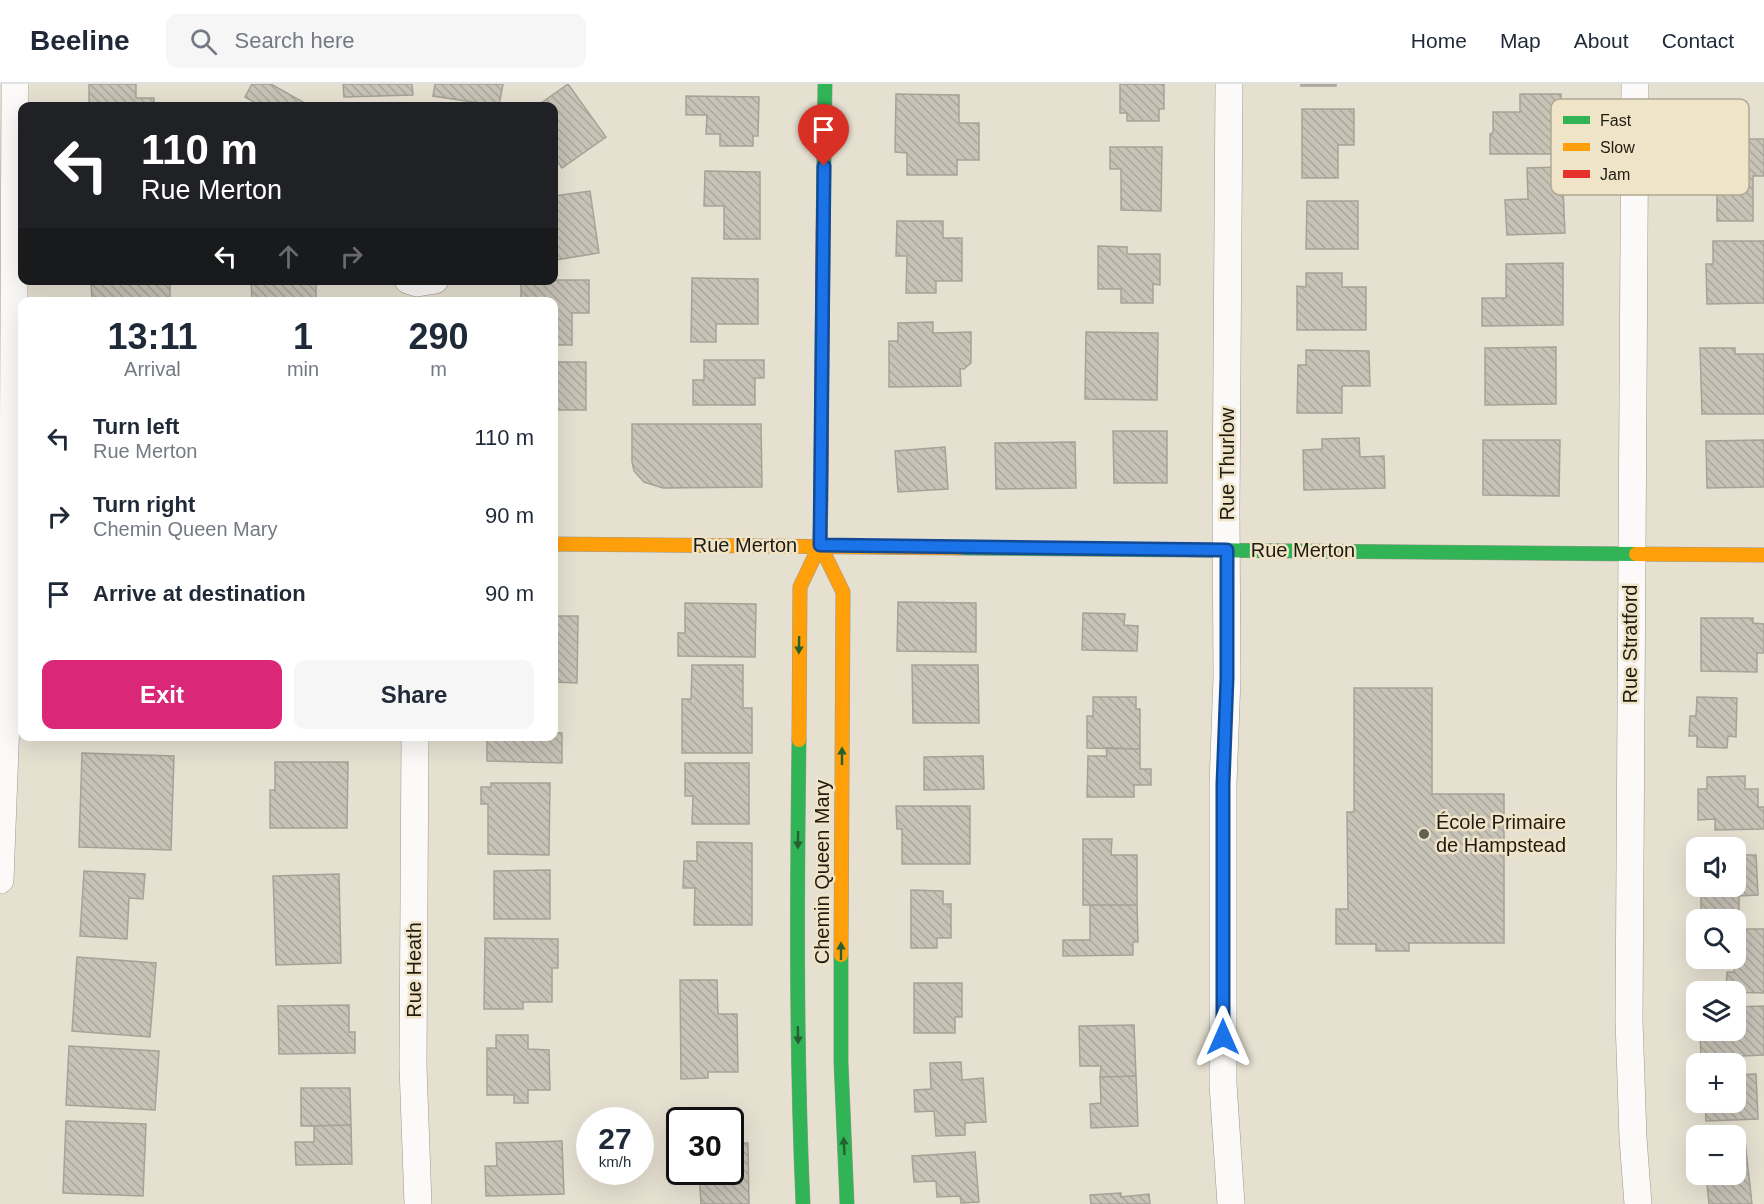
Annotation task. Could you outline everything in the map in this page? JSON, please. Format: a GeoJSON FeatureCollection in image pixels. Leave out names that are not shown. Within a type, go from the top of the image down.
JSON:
{"type":"FeatureCollection","features":[{"type":"Feature","properties":{"kind":"street"},"geometry":{"type":"LineString","coordinates":[[0,880],[18,537],[7,216],[15,84]]}},
{"type":"Feature","properties":{"kind":"street","name":"Chemin Queen Mary"},"geometry":{"type":"LineString","coordinates":[[803,1204],[796,946],[800,587],[820,545],[825,84]]}},
{"type":"Feature","properties":{"kind":"street","name":"Rue Thurlow"},"geometry":{"type":"LineString","coordinates":[[1229,84],[1223,1084],[1231,1204]]}},
{"type":"Feature","properties":{"kind":"street","name":"Rue Stratford"},"geometry":{"type":"LineString","coordinates":[[1635,84],[1635,99]]}},
{"type":"Feature","properties":{"kind":"street","name":"Rue Stratford"},"geometry":{"type":"LineString","coordinates":[[1634,195],[1629,1020],[1638,1204]]}},
{"type":"Feature","properties":{"kind":"street","name":"Rue Merton"},"geometry":{"type":"LineString","coordinates":[[558,544],[1764,555]]}},
{"type":"Feature","properties":{"kind":"street","name":"Chemin Queen Mary"},"geometry":{"type":"LineString","coordinates":[[820,545],[843,592],[841,1052],[847,1204]]}},
{"type":"Feature","properties":{"kind":"street","name":"Rue Heath"},"geometry":{"type":"LineString","coordinates":[[415,741],[413,1066],[418,1204]]}},
{"type":"Feature","properties":{"kind":"building"},"geometry":{"type":"Polygon","coordinates":[[[89,84],[136,84],[136,98],[154,98],[154,102],[89,102],[89,84]]]}},
{"type":"Feature","properties":{"kind":"building"},"geometry":{"type":"Polygon","coordinates":[[[252,84],[271,84],[303,102],[254,102],[245,97],[252,84]]]}},
{"type":"Feature","properties":{"kind":"building"},"geometry":{"type":"Polygon","coordinates":[[[343,84],[412,84],[413,95],[344,97],[343,84]]]}},
{"type":"Feature","properties":{"kind":"building"},"geometry":{"type":"Polygon","coordinates":[[[435,84],[503,84],[500,102],[473,102],[433,96],[435,84]]]}},
{"type":"Feature","properties":{"kind":"building"},"geometry":{"type":"Polygon","coordinates":[[[568,84],[606,137],[562,168],[558,162],[558,102],[543,102],[568,84]]]}},
{"type":"Feature","properties":{"kind":"building"},"geometry":{"type":"Polygon","coordinates":[[[1120,84],[1164,84],[1164,109],[1159,109],[1159,121],[1127,121],[1127,113],[1120,113],[1120,84]]]}},
{"type":"Feature","properties":{"kind":"building"},"geometry":{"type":"Polygon","coordinates":[[[1301,84],[1336,84],[1336,86],[1301,86],[1301,84]]]}},
{"type":"Feature","properties":{"kind":"building"},"geometry":{"type":"Polygon","coordinates":[[[896,94],[959,95],[959,123],[979,123],[979,160],[957,160],[957,175],[907,175],[907,153],[895,152],[896,94]]]}},
{"type":"Feature","properties":{"kind":"building"},"geometry":{"type":"Polygon","coordinates":[[[1520,94],[1561,94],[1561,99],[1551,99],[1551,154],[1490,154],[1493,112],[1520,112],[1520,94]]]}},
{"type":"Feature","properties":{"kind":"building"},"geometry":{"type":"Polygon","coordinates":[[[686,96],[759,97],[758,136],[753,136],[753,146],[720,146],[720,134],[706,134],[707,115],[686,115],[686,96]]]}},
{"type":"Feature","properties":{"kind":"building"},"geometry":{"type":"Polygon","coordinates":[[[1302,109],[1354,109],[1354,145],[1338,145],[1338,178],[1302,178],[1302,109]]]}},
{"type":"Feature","properties":{"kind":"building"},"geometry":{"type":"Polygon","coordinates":[[[1749,139],[1764,139],[1764,176],[1753,176],[1753,221],[1717,221],[1717,195],[1749,195],[1749,139]]]}},
{"type":"Feature","properties":{"kind":"building"},"geometry":{"type":"Polygon","coordinates":[[[1110,147],[1162,147],[1161,211],[1121,210],[1121,169],[1110,169],[1110,147]]]}},
{"type":"Feature","properties":{"kind":"building"},"geometry":{"type":"Polygon","coordinates":[[[1551,167],[1551,195],[1563,195],[1565,233],[1507,235],[1505,200],[1528,199],[1527,168],[1551,167]]]}},
{"type":"Feature","properties":{"kind":"building"},"geometry":{"type":"Polygon","coordinates":[[[705,171],[760,172],[760,239],[724,239],[724,206],[704,206],[705,171]]]}},
{"type":"Feature","properties":{"kind":"building"},"geometry":{"type":"Polygon","coordinates":[[[590,191],[599,253],[558,260],[558,195],[590,191]]]}},
{"type":"Feature","properties":{"kind":"building"},"geometry":{"type":"Polygon","coordinates":[[[1307,201],[1358,201],[1358,249],[1306,249],[1307,201]]]}},
{"type":"Feature","properties":{"kind":"building"},"geometry":{"type":"Polygon","coordinates":[[[897,221],[943,221],[943,238],[962,238],[962,281],[936,281],[936,293],[906,293],[907,256],[896,256],[897,221]]]}},
{"type":"Feature","properties":{"kind":"building"},"geometry":{"type":"Polygon","coordinates":[[[1713,241],[1764,241],[1764,303],[1707,304],[1706,264],[1713,264],[1713,241]]]}},
{"type":"Feature","properties":{"kind":"building"},"geometry":{"type":"Polygon","coordinates":[[[1098,246],[1127,247],[1127,254],[1160,254],[1160,285],[1153,284],[1153,303],[1121,303],[1121,289],[1098,289],[1098,246]]]}},
{"type":"Feature","properties":{"kind":"building"},"geometry":{"type":"Polygon","coordinates":[[[1563,263],[1563,325],[1482,326],[1482,298],[1506,298],[1506,264],[1563,263]]]}},
{"type":"Feature","properties":{"kind":"building"},"geometry":{"type":"Polygon","coordinates":[[[1306,273],[1342,273],[1342,287],[1366,287],[1366,330],[1297,330],[1297,286],[1306,287],[1306,273]]]}},
{"type":"Feature","properties":{"kind":"building"},"geometry":{"type":"Polygon","coordinates":[[[692,278],[758,279],[758,324],[716,324],[716,342],[691,342],[692,278]]]}},
{"type":"Feature","properties":{"kind":"building"},"geometry":{"type":"Polygon","coordinates":[[[558,280],[589,280],[589,313],[572,313],[572,345],[558,345],[558,297],[521,297],[521,285],[558,285],[558,280]]]}},
{"type":"Feature","properties":{"kind":"building"},"geometry":{"type":"Polygon","coordinates":[[[91,285],[170,285],[170,297],[92,297],[91,285]]]}},
{"type":"Feature","properties":{"kind":"building"},"geometry":{"type":"Polygon","coordinates":[[[251,285],[316,285],[316,297],[252,297],[251,285]]]}},
{"type":"Feature","properties":{"kind":"building"},"geometry":{"type":"Polygon","coordinates":[[[933,322],[933,333],[971,332],[971,363],[964,369],[960,369],[961,386],[889,387],[889,341],[898,341],[898,323],[933,322]]]}},
{"type":"Feature","properties":{"kind":"building"},"geometry":{"type":"Polygon","coordinates":[[[1086,332],[1158,333],[1157,400],[1085,399],[1086,332]]]}},
{"type":"Feature","properties":{"kind":"building"},"geometry":{"type":"Polygon","coordinates":[[[1556,347],[1556,404],[1485,405],[1485,348],[1556,347]]]}},
{"type":"Feature","properties":{"kind":"building"},"geometry":{"type":"Polygon","coordinates":[[[1700,348],[1735,348],[1735,354],[1764,354],[1764,414],[1702,414],[1700,348]]]}},
{"type":"Feature","properties":{"kind":"building"},"geometry":{"type":"Polygon","coordinates":[[[1306,350],[1369,351],[1370,386],[1342,386],[1342,413],[1297,413],[1298,365],[1306,365],[1306,350]]]}},
{"type":"Feature","properties":{"kind":"building"},"geometry":{"type":"Polygon","coordinates":[[[704,360],[764,360],[764,378],[755,378],[755,405],[693,405],[693,380],[704,380],[704,360]]]}},
{"type":"Feature","properties":{"kind":"building"},"geometry":{"type":"Polygon","coordinates":[[[558,362],[586,362],[586,410],[558,410],[558,362]]]}},
{"type":"Feature","properties":{"kind":"building"},"geometry":{"type":"Polygon","coordinates":[[[632,424],[761,424],[762,487],[663,488],[644,482],[634,471],[632,462],[632,424]]]}},
{"type":"Feature","properties":{"kind":"building"},"geometry":{"type":"Polygon","coordinates":[[[1113,431],[1167,431],[1167,483],[1114,483],[1113,431]]]}},
{"type":"Feature","properties":{"kind":"building"},"geometry":{"type":"Polygon","coordinates":[[[1359,438],[1360,457],[1384,456],[1385,488],[1304,490],[1303,450],[1322,449],[1322,439],[1359,438]]]}},
{"type":"Feature","properties":{"kind":"building"},"geometry":{"type":"Polygon","coordinates":[[[1483,440],[1560,440],[1559,496],[1483,495],[1483,440]]]}},
{"type":"Feature","properties":{"kind":"building"},"geometry":{"type":"Polygon","coordinates":[[[1764,440],[1764,487],[1707,488],[1706,441],[1764,440]]]}},
{"type":"Feature","properties":{"kind":"building"},"geometry":{"type":"Polygon","coordinates":[[[1075,442],[1076,488],[996,489],[995,443],[1075,442]]]}},
{"type":"Feature","properties":{"kind":"building"},"geometry":{"type":"Polygon","coordinates":[[[945,447],[948,489],[898,492],[895,451],[945,447]]]}},
{"type":"Feature","properties":{"kind":"building"},"geometry":{"type":"Polygon","coordinates":[[[898,602],[976,603],[976,652],[897,651],[898,602]]]}},
{"type":"Feature","properties":{"kind":"building"},"geometry":{"type":"Polygon","coordinates":[[[685,603],[756,604],[755,657],[678,656],[678,633],[685,633],[685,603]]]}},
{"type":"Feature","properties":{"kind":"building"},"geometry":{"type":"Polygon","coordinates":[[[1083,613],[1125,614],[1124,625],[1138,626],[1137,651],[1082,650],[1083,613]]]}},
{"type":"Feature","properties":{"kind":"building"},"geometry":{"type":"Polygon","coordinates":[[[558,616],[578,616],[577,683],[558,682],[558,616]]]}},
{"type":"Feature","properties":{"kind":"building"},"geometry":{"type":"Polygon","coordinates":[[[1701,618],[1753,618],[1753,623],[1764,624],[1764,653],[1757,653],[1757,672],[1701,671],[1701,618]]]}},
{"type":"Feature","properties":{"kind":"building"},"geometry":{"type":"Polygon","coordinates":[[[692,665],[743,665],[743,708],[752,708],[752,753],[682,753],[682,699],[691,699],[692,665]]]}},
{"type":"Feature","properties":{"kind":"building"},"geometry":{"type":"Polygon","coordinates":[[[912,665],[978,665],[979,723],[913,723],[912,665]]]}},
{"type":"Feature","properties":{"kind":"building"},"geometry":{"type":"Polygon","coordinates":[[[1354,688],[1432,688],[1432,794],[1504,794],[1504,943],[1409,943],[1409,951],[1376,951],[1376,944],[1336,944],[1336,909],[1348,909],[1347,812],[1354,812],[1354,688]]]}},
{"type":"Feature","properties":{"kind":"building"},"geometry":{"type":"Polygon","coordinates":[[[1093,697],[1136,697],[1136,709],[1140,709],[1140,749],[1087,748],[1087,716],[1093,716],[1093,697]]]}},
{"type":"Feature","properties":{"kind":"building"},"geometry":{"type":"Polygon","coordinates":[[[1697,697],[1737,698],[1736,737],[1728,736],[1727,748],[1697,747],[1697,736],[1689,736],[1690,716],[1696,716],[1697,697]]]}},
{"type":"Feature","properties":{"kind":"building"},"geometry":{"type":"Polygon","coordinates":[[[558,733],[562,733],[562,763],[487,761],[487,741],[558,741],[558,733]]]}},
{"type":"Feature","properties":{"kind":"building"},"geometry":{"type":"Polygon","coordinates":[[[1106,748],[1140,749],[1140,769],[1151,769],[1151,785],[1134,785],[1134,797],[1087,797],[1088,756],[1107,756],[1106,748]]]}},
{"type":"Feature","properties":{"kind":"building"},"geometry":{"type":"Polygon","coordinates":[[[82,753],[174,756],[171,850],[79,847],[82,753]]]}},
{"type":"Feature","properties":{"kind":"building"},"geometry":{"type":"Polygon","coordinates":[[[983,756],[984,789],[924,790],[924,757],[983,756]]]}},
{"type":"Feature","properties":{"kind":"building"},"geometry":{"type":"Polygon","coordinates":[[[275,762],[348,762],[347,828],[270,828],[270,790],[275,790],[275,762]]]}},
{"type":"Feature","properties":{"kind":"building"},"geometry":{"type":"Polygon","coordinates":[[[685,763],[749,763],[749,824],[692,824],[693,796],[685,796],[685,763]]]}},
{"type":"Feature","properties":{"kind":"building"},"geometry":{"type":"Polygon","coordinates":[[[1745,776],[1745,789],[1758,789],[1758,807],[1764,807],[1764,829],[1715,830],[1715,819],[1698,820],[1698,789],[1707,789],[1707,777],[1745,776]]]}},
{"type":"Feature","properties":{"kind":"building"},"geometry":{"type":"Polygon","coordinates":[[[491,783],[550,783],[549,855],[488,854],[488,804],[481,804],[481,787],[491,787],[491,783]]]}},
{"type":"Feature","properties":{"kind":"building"},"geometry":{"type":"Polygon","coordinates":[[[896,806],[970,806],[970,864],[902,864],[902,829],[897,829],[896,806]]]}},
{"type":"Feature","properties":{"kind":"building"},"geometry":{"type":"Polygon","coordinates":[[[1083,839],[1112,839],[1111,855],[1137,855],[1137,905],[1083,905],[1083,839]]]}},
{"type":"Feature","properties":{"kind":"building"},"geometry":{"type":"Polygon","coordinates":[[[697,842],[752,843],[752,925],[694,925],[695,888],[683,888],[684,861],[697,861],[697,842]]]}},
{"type":"Feature","properties":{"kind":"building"},"geometry":{"type":"Polygon","coordinates":[[[1746,855],[1756,855],[1758,895],[1746,896],[1746,855]]]}},
{"type":"Feature","properties":{"kind":"building"},"geometry":{"type":"Polygon","coordinates":[[[550,870],[550,919],[494,919],[494,871],[550,870]]]}},
{"type":"Feature","properties":{"kind":"building"},"geometry":{"type":"Polygon","coordinates":[[[84,871],[145,874],[143,899],[129,898],[127,939],[80,936],[84,871]]]}},
{"type":"Feature","properties":{"kind":"building"},"geometry":{"type":"Polygon","coordinates":[[[339,874],[341,963],[276,965],[273,876],[339,874]]]}},
{"type":"Feature","properties":{"kind":"building"},"geometry":{"type":"Polygon","coordinates":[[[911,890],[943,891],[943,904],[951,904],[951,938],[937,938],[937,948],[911,948],[911,890]]]}},
{"type":"Feature","properties":{"kind":"building"},"geometry":{"type":"Polygon","coordinates":[[[1701,897],[1739,897],[1739,909],[1701,909],[1701,897]]]}},
{"type":"Feature","properties":{"kind":"building"},"geometry":{"type":"Polygon","coordinates":[[[1090,905],[1137,905],[1138,942],[1133,942],[1133,955],[1063,956],[1063,940],[1090,940],[1090,905]]]}},
{"type":"Feature","properties":{"kind":"building"},"geometry":{"type":"Polygon","coordinates":[[[1746,929],[1764,929],[1764,993],[1746,993],[1746,981],[1727,981],[1727,972],[1734,972],[1734,969],[1746,969],[1746,929]]]}},
{"type":"Feature","properties":{"kind":"building"},"geometry":{"type":"Polygon","coordinates":[[[485,938],[558,939],[558,968],[552,968],[552,1002],[523,1002],[523,1009],[484,1009],[485,938]]]}},
{"type":"Feature","properties":{"kind":"building"},"geometry":{"type":"Polygon","coordinates":[[[77,957],[156,963],[150,1037],[72,1031],[77,957]]]}},
{"type":"Feature","properties":{"kind":"building"},"geometry":{"type":"Polygon","coordinates":[[[680,980],[717,980],[718,1014],[737,1014],[738,1072],[708,1072],[708,1078],[681,1079],[680,980]]]}},
{"type":"Feature","properties":{"kind":"building"},"geometry":{"type":"Polygon","coordinates":[[[914,983],[962,983],[962,1017],[955,1017],[955,1033],[914,1033],[914,983]]]}},
{"type":"Feature","properties":{"kind":"building"},"geometry":{"type":"Polygon","coordinates":[[[349,1005],[349,1032],[355,1032],[355,1053],[279,1054],[278,1006],[349,1005]]]}},
{"type":"Feature","properties":{"kind":"building"},"geometry":{"type":"Polygon","coordinates":[[[1764,1006],[1764,1055],[1701,1053],[1700,1041],[1746,1041],[1746,1007],[1764,1006]]]}},
{"type":"Feature","properties":{"kind":"building"},"geometry":{"type":"Polygon","coordinates":[[[1134,1025],[1136,1076],[1100,1077],[1101,1066],[1080,1066],[1079,1026],[1134,1025]]]}},
{"type":"Feature","properties":{"kind":"building"},"geometry":{"type":"Polygon","coordinates":[[[496,1035],[528,1035],[528,1049],[549,1050],[550,1090],[528,1090],[528,1103],[514,1103],[514,1095],[487,1095],[487,1048],[496,1048],[496,1035]]]}},
{"type":"Feature","properties":{"kind":"building"},"geometry":{"type":"Polygon","coordinates":[[[69,1046],[159,1051],[155,1110],[66,1105],[69,1046]]]}},
{"type":"Feature","properties":{"kind":"building"},"geometry":{"type":"Polygon","coordinates":[[[961,1062],[962,1080],[983,1078],[986,1122],[965,1123],[965,1135],[936,1136],[934,1111],[915,1112],[914,1090],[931,1089],[930,1063],[961,1062]]]}},
{"type":"Feature","properties":{"kind":"building"},"geometry":{"type":"Polygon","coordinates":[[[1746,1074],[1756,1074],[1758,1119],[1706,1121],[1706,1113],[1746,1113],[1746,1074]]]}},
{"type":"Feature","properties":{"kind":"building"},"geometry":{"type":"Polygon","coordinates":[[[1136,1076],[1138,1126],[1091,1128],[1090,1104],[1101,1103],[1100,1077],[1136,1076]]]}},
{"type":"Feature","properties":{"kind":"building"},"geometry":{"type":"Polygon","coordinates":[[[301,1088],[350,1088],[351,1125],[301,1126],[301,1088]]]}},
{"type":"Feature","properties":{"kind":"building"},"geometry":{"type":"Polygon","coordinates":[[[66,1121],[146,1124],[143,1196],[63,1193],[66,1121]]]}},
{"type":"Feature","properties":{"kind":"building"},"geometry":{"type":"Polygon","coordinates":[[[351,1125],[352,1164],[296,1165],[295,1142],[314,1142],[314,1126],[351,1125]]]}},
{"type":"Feature","properties":{"kind":"building"},"geometry":{"type":"Polygon","coordinates":[[[562,1141],[564,1194],[486,1196],[485,1166],[497,1166],[496,1143],[562,1141]]]}},
{"type":"Feature","properties":{"kind":"building"},"geometry":{"type":"Polygon","coordinates":[[[744,1143],[748,1143],[749,1204],[701,1204],[700,1185],[744,1185],[744,1143]]]}},
{"type":"Feature","properties":{"kind":"building"},"geometry":{"type":"Polygon","coordinates":[[[1746,1150],[1752,1204],[1709,1204],[1707,1185],[1746,1185],[1746,1150]]]}},
{"type":"Feature","properties":{"kind":"building"},"geometry":{"type":"Polygon","coordinates":[[[975,1152],[979,1202],[961,1203],[960,1196],[937,1197],[936,1181],[914,1182],[912,1156],[975,1152]]]}},
{"type":"Feature","properties":{"kind":"building"},"geometry":{"type":"Polygon","coordinates":[[[1121,1193],[1121,1197],[1149,1194],[1150,1204],[1091,1204],[1090,1195],[1121,1193]]]}},
{"type":"Feature","properties":{"kind":"traffic: fast"},"geometry":{"type":"LineString","coordinates":[[823,232],[825,84]]}},
{"type":"Feature","properties":{"kind":"traffic: fast"},"geometry":{"type":"LineString","coordinates":[[960,548],[1636,554]]}},
{"type":"Feature","properties":{"kind":"traffic: fast"},"geometry":{"type":"LineString","coordinates":[[799,740],[798,972],[803,1204]]}},
{"type":"Feature","properties":{"kind":"traffic: fast"},"geometry":{"type":"LineString","coordinates":[[841,955],[841,1062],[847,1204]]}},
{"type":"Feature","properties":{"kind":"traffic: slow"},"geometry":{"type":"LineString","coordinates":[[799,740],[800,587],[820,545],[821,499]]}},
{"type":"Feature","properties":{"kind":"traffic: slow"},"geometry":{"type":"LineString","coordinates":[[558,544],[960,548]]}},
{"type":"Feature","properties":{"kind":"traffic: slow"},"geometry":{"type":"LineString","coordinates":[[820,545],[843,592],[841,955]]}},
{"type":"Feature","properties":{"kind":"traffic: slow"},"geometry":{"type":"LineString","coordinates":[[1636,554],[1764,555]]}},
{"type":"Feature","properties":{"kind":"traffic: jam"},"geometry":{"type":"LineString","coordinates":[[821,499],[823,232]]}},
{"type":"Feature","properties":{"kind":"place","name":"École Primaire de Hampstead"},"geometry":{"type":"Point","coordinates":[1424,834]}},
{"type":"Feature","properties":{"kind":"route"},"geometry":{"type":"LineString","coordinates":[[824,166],[820,545],[1227,550],[1227,678],[1222,853],[1223,1037]]}}]}
